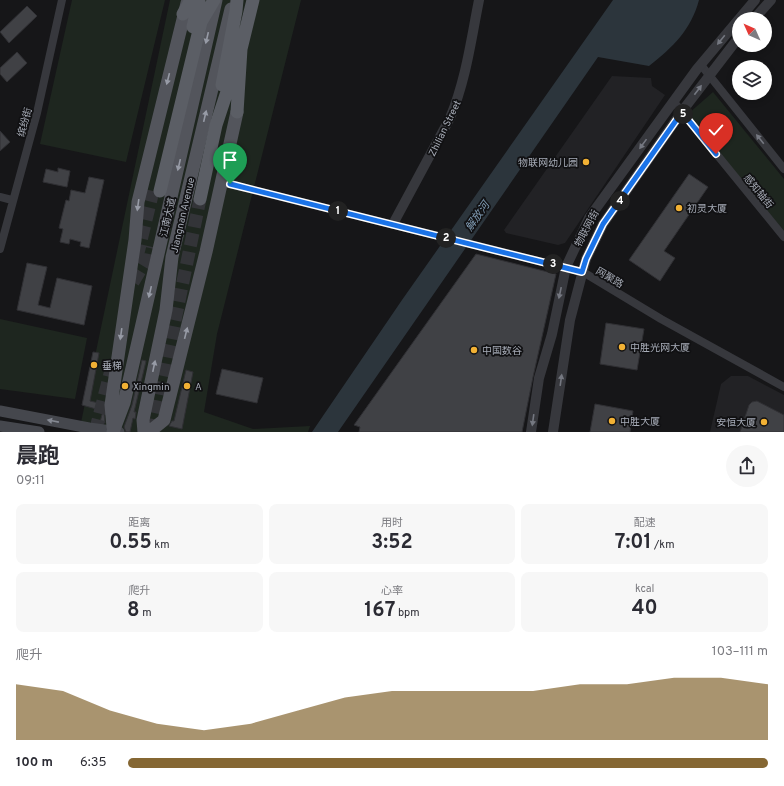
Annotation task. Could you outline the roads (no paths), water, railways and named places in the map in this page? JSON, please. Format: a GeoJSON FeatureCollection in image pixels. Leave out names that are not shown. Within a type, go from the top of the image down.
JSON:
{"type":"FeatureCollection","features":[{"type":"Feature","properties":{"kind":"highway"},"geometry":{"type":"LineString","coordinates":[[183,14],[191,0]]}},
{"type":"Feature","properties":{"kind":"highway"},"geometry":{"type":"LineString","coordinates":[[200,0],[157,191],[201,22],[215,0]]}},
{"type":"Feature","properties":{"kind":"highway"},"geometry":{"type":"LineString","coordinates":[[216,125],[218,106],[236,11],[235,0]]}},
{"type":"Feature","properties":{"kind":"highway"},"geometry":{"type":"LineString","coordinates":[[200,199],[216,125],[241,49],[253,0]]}},
{"type":"Feature","properties":{"kind":"highway"},"geometry":{"type":"LineString","coordinates":[[237,112],[241,49]]}},
{"type":"Feature","properties":{"kind":"main road"},"geometry":{"type":"LineString","coordinates":[[0,411],[115,432],[111,405],[135,240],[138,202],[187,0]]}},
{"type":"Feature","properties":{"kind":"main road","name":"江南大道"},"geometry":{"type":"LineString","coordinates":[[115,432],[124,403],[215,0]]}},
{"type":"Feature","properties":{"kind":"main road","name":"Jiangnan Avenue"},"geometry":{"type":"LineString","coordinates":[[144,432],[143,420],[166,310],[172,256],[235,0]]}},
{"type":"Feature","properties":{"kind":"main road"},"geometry":{"type":"LineString","coordinates":[[149,432],[164,420],[237,112]]}},
{"type":"Feature","properties":{"kind":"main road"},"geometry":{"type":"LineString","coordinates":[[0,426],[39,432]]}},
{"type":"Feature","properties":{"kind":"street","name":"缤纷街"},"geometry":{"type":"LineString","coordinates":[[0,249],[12,200],[37,113],[62,0]]}},
{"type":"Feature","properties":{"kind":"street","name":"Zhilian Street"},"geometry":{"type":"LineString","coordinates":[[393,224],[450,118],[457,102],[466,71],[479,0]]}},
{"type":"Feature","properties":{"kind":"street","name":"物联网街"},"geometry":{"type":"LineString","coordinates":[[531,432],[539,378],[552,334],[566,267],[589,218],[700,66],[755,0]]}},
{"type":"Feature","properties":{"kind":"street"},"geometry":{"type":"LineString","coordinates":[[760,12],[771,0]]}},
{"type":"Feature","properties":{"kind":"street","name":"物联网街"},"geometry":{"type":"LineString","coordinates":[[553,432],[570,320],[586,259],[603,224],[682,112],[732,46]]}},
{"type":"Feature","properties":{"kind":"street"},"geometry":{"type":"LineString","coordinates":[[700,66],[784,169]]}},
{"type":"Feature","properties":{"kind":"street","name":"感知轴街"},"geometry":{"type":"LineString","coordinates":[[674,102],[784,237]]}},
{"type":"Feature","properties":{"kind":"street","name":"网聚路"},"geometry":{"type":"LineString","coordinates":[[221,182],[393,224],[435,236],[483,246],[582,272],[661,319],[784,387]]}},
{"type":"Feature","properties":{"kind":"street"},"geometry":{"type":"LineString","coordinates":[[0,197],[12,200]]}},
{"type":"Feature","properties":{"kind":"water","name":"解放河"},"geometry":{"type":"Polygon","coordinates":[[[613,0],[699,0],[696,11],[680,37],[666,52],[649,66],[598,57],[338,432],[312,432],[402,300],[613,0]]]}},
{"type":"Feature","properties":{"kind":"tunnel"},"geometry":{"type":"LineString","coordinates":[[137,257],[153,191]]}},
{"type":"Feature","properties":{"kind":"tunnel"},"geometry":{"type":"LineString","coordinates":[[152,432],[200,199]]}},
{"type":"Feature","properties":{"kind":"tunnel"},"geometry":{"type":"LineString","coordinates":[[133,282],[144,264],[148,246]]}},
{"type":"Feature","properties":{"kind":"tunnel"},"geometry":{"type":"LineString","coordinates":[[95,432],[112,366]]}},
{"type":"Feature","properties":{"kind":"place","name":"物联网幼儿园"},"geometry":{"type":"Point","coordinates":[586,162]}},
{"type":"Feature","properties":{"kind":"place","name":"初灵大厦"},"geometry":{"type":"Point","coordinates":[679,208]}},
{"type":"Feature","properties":{"kind":"place","name":"中胜光网大厦"},"geometry":{"type":"Point","coordinates":[622,347]}},
{"type":"Feature","properties":{"kind":"place","name":"中国数谷"},"geometry":{"type":"Point","coordinates":[474,350]}},
{"type":"Feature","properties":{"kind":"place","name":"垂梯"},"geometry":{"type":"Point","coordinates":[94,365]}},
{"type":"Feature","properties":{"kind":"place","name":"Xingmin"},"geometry":{"type":"Point","coordinates":[125,386]}},
{"type":"Feature","properties":{"kind":"place","name":"A"},"geometry":{"type":"Point","coordinates":[187,386]}},
{"type":"Feature","properties":{"kind":"place","name":"中胜大厦"},"geometry":{"type":"Point","coordinates":[612,421]}},
{"type":"Feature","properties":{"kind":"place","name":"安恒大厦"},"geometry":{"type":"Point","coordinates":[764,422]}}]}
